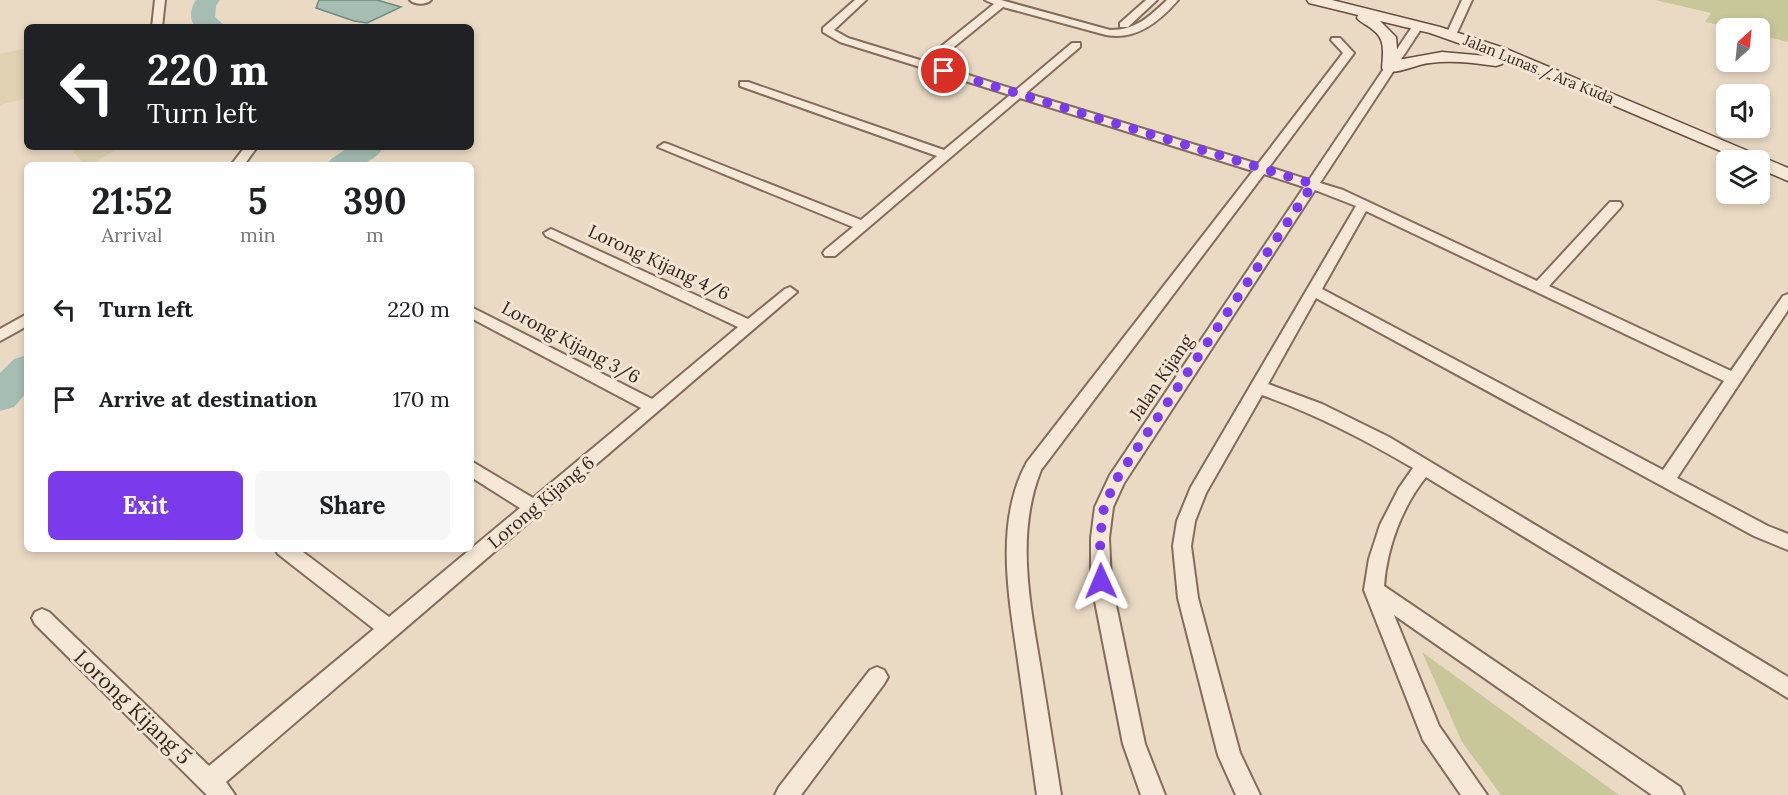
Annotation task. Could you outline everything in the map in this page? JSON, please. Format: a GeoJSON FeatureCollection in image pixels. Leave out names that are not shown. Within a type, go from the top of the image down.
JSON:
{"type":"FeatureCollection","features":[{"type":"Feature","properties":{"kind":"main road","name":"Jalan Lunas / Ara Kuda"},"geometry":{"type":"LineString","coordinates":[[1317,1],[1451,35],[1541,68],[1732,150]]}},
{"type":"Feature","properties":{"kind":"main road"},"geometry":{"type":"LineString","coordinates":[[1317,1],[1382,26],[1389,34],[1390,68],[1418,58],[1444,56],[1502,61],[1541,68]]}},
{"type":"Feature","properties":{"kind":"main road","name":"Jalan Lunas / Ara Kuda"},"geometry":{"type":"LineString","coordinates":[[1770,167],[1788,175]]}},
{"type":"Feature","properties":{"kind":"street"},"geometry":{"type":"LineString","coordinates":[[156,24],[160,0]]}},
{"type":"Feature","properties":{"kind":"street"},"geometry":{"type":"LineString","coordinates":[[416,0],[426,0]]}},
{"type":"Feature","properties":{"kind":"street"},"geometry":{"type":"LineString","coordinates":[[861,0],[827,30],[844,40],[1313,184],[1363,205],[1734,379]]}},
{"type":"Feature","properties":{"kind":"street"},"geometry":{"type":"LineString","coordinates":[[1031,0],[1140,30]]}},
{"type":"Feature","properties":{"kind":"street"},"geometry":{"type":"LineString","coordinates":[[1124,25],[1152,0]]}},
{"type":"Feature","properties":{"kind":"street"},"geometry":{"type":"LineString","coordinates":[[926,65],[995,2],[1110,33],[1128,35],[1140,30],[1173,0]]}},
{"type":"Feature","properties":{"kind":"street"},"geometry":{"type":"LineString","coordinates":[[1451,35],[1467,0]]}},
{"type":"Feature","properties":{"kind":"street","name":"Jalan Kijang"},"geometry":{"type":"LineString","coordinates":[[1154,795],[1134,744],[1101,581],[1100,538],[1104,507],[1116,480],[1418,26]]}},
{"type":"Feature","properties":{"kind":"street"},"geometry":{"type":"LineString","coordinates":[[1049,795],[1017,584],[1018,523],[1022,494],[1034,467],[1349,53],[1336,40]]}},
{"type":"Feature","properties":{"kind":"street"},"geometry":{"type":"LineString","coordinates":[[830,253],[1077,45]]}},
{"type":"Feature","properties":{"kind":"street"},"geometry":{"type":"LineString","coordinates":[[744,84],[947,155]]}},
{"type":"Feature","properties":{"kind":"street"},"geometry":{"type":"LineString","coordinates":[[664,147],[863,226]]}},
{"type":"Feature","properties":{"kind":"street"},"geometry":{"type":"LineString","coordinates":[[239,162],[249,150]]}},
{"type":"Feature","properties":{"kind":"street"},"geometry":{"type":"LineString","coordinates":[[1248,795],[1229,755],[1188,598],[1182,546],[1186,521],[1197,492],[1363,205]]}},
{"type":"Feature","properties":{"kind":"street"},"geometry":{"type":"LineString","coordinates":[[1539,288],[1615,205]]}},
{"type":"Feature","properties":{"kind":"street","name":"Lorong Kijang 4/6"},"geometry":{"type":"LineString","coordinates":[[551,233],[749,326]]}},
{"type":"Feature","properties":{"kind":"street"},"geometry":{"type":"LineString","coordinates":[[1314,291],[1761,531],[1788,542]]}},
{"type":"Feature","properties":{"kind":"street","name":"Lorong Kijang 6"},"geometry":{"type":"LineString","coordinates":[[216,788],[390,629],[790,292]]}},
{"type":"Feature","properties":{"kind":"street"},"geometry":{"type":"LineString","coordinates":[[1666,480],[1788,299]]}},
{"type":"Feature","properties":{"kind":"street","name":"Lorong Kijang 3/6"},"geometry":{"type":"LineString","coordinates":[[474,314],[653,407]]}},
{"type":"Feature","properties":{"kind":"street"},"geometry":{"type":"LineString","coordinates":[[0,336],[24,321]]}},
{"type":"Feature","properties":{"kind":"street"},"geometry":{"type":"LineString","coordinates":[[1258,387],[1316,408],[1383,442],[1788,688]]}},
{"type":"Feature","properties":{"kind":"street"},"geometry":{"type":"LineString","coordinates":[[1424,466],[1411,481],[1399,501],[1374,571],[1374,590],[1431,733],[1474,795]]}},
{"type":"Feature","properties":{"kind":"street"},"geometry":{"type":"LineString","coordinates":[[474,470],[534,508]]}},
{"type":"Feature","properties":{"kind":"street"},"geometry":{"type":"LineString","coordinates":[[289,552],[390,629]]}},
{"type":"Feature","properties":{"kind":"street"},"geometry":{"type":"LineString","coordinates":[[1374,590],[1672,795]]}},
{"type":"Feature","properties":{"kind":"street","name":"Lorong Kijang 5"},"geometry":{"type":"LineString","coordinates":[[42,618],[216,788]]}},
{"type":"Feature","properties":{"kind":"street"},"geometry":{"type":"LineString","coordinates":[[787,795],[878,677]]}},
{"type":"Feature","properties":{"kind":"shaded area"},"geometry":{"type":"Polygon","coordinates":[[[319,0],[377,0],[401,7],[367,23],[316,8],[319,0]]]}},
{"type":"Feature","properties":{"kind":"shaded area"},"geometry":{"type":"Polygon","coordinates":[[[24,49],[24,99],[0,105],[0,54],[24,49]]]}},
{"type":"Feature","properties":{"kind":"shaded area"},"geometry":{"type":"Polygon","coordinates":[[[72,150],[115,150],[95,162],[82,162],[72,150]]]}},
{"type":"Feature","properties":{"kind":"green space"},"geometry":{"type":"Polygon","coordinates":[[[1655,0],[1788,0],[1788,42],[1770,38],[1770,18],[1716,18],[1716,24],[1705,22],[1711,13],[1655,0]]]}},
{"type":"Feature","properties":{"kind":"green space"},"geometry":{"type":"Polygon","coordinates":[[[1422,652],[1619,795],[1501,795],[1462,742],[1422,652]]]}},
{"type":"Feature","properties":{"kind":"waterway"},"geometry":{"type":"LineString","coordinates":[[208,0],[204,5],[203,20],[209,24]]}},
{"type":"Feature","properties":{"kind":"waterway"},"geometry":{"type":"LineString","coordinates":[[346,162],[364,150]]}},
{"type":"Feature","properties":{"kind":"waterway"},"geometry":{"type":"LineString","coordinates":[[0,397],[24,371]]}},
{"type":"Feature","properties":{"kind":"route"},"geometry":{"type":"LineString","coordinates":[[944,71],[1313,184],[1116,480],[1104,507],[1100,538],[1101,581]]}}]}
